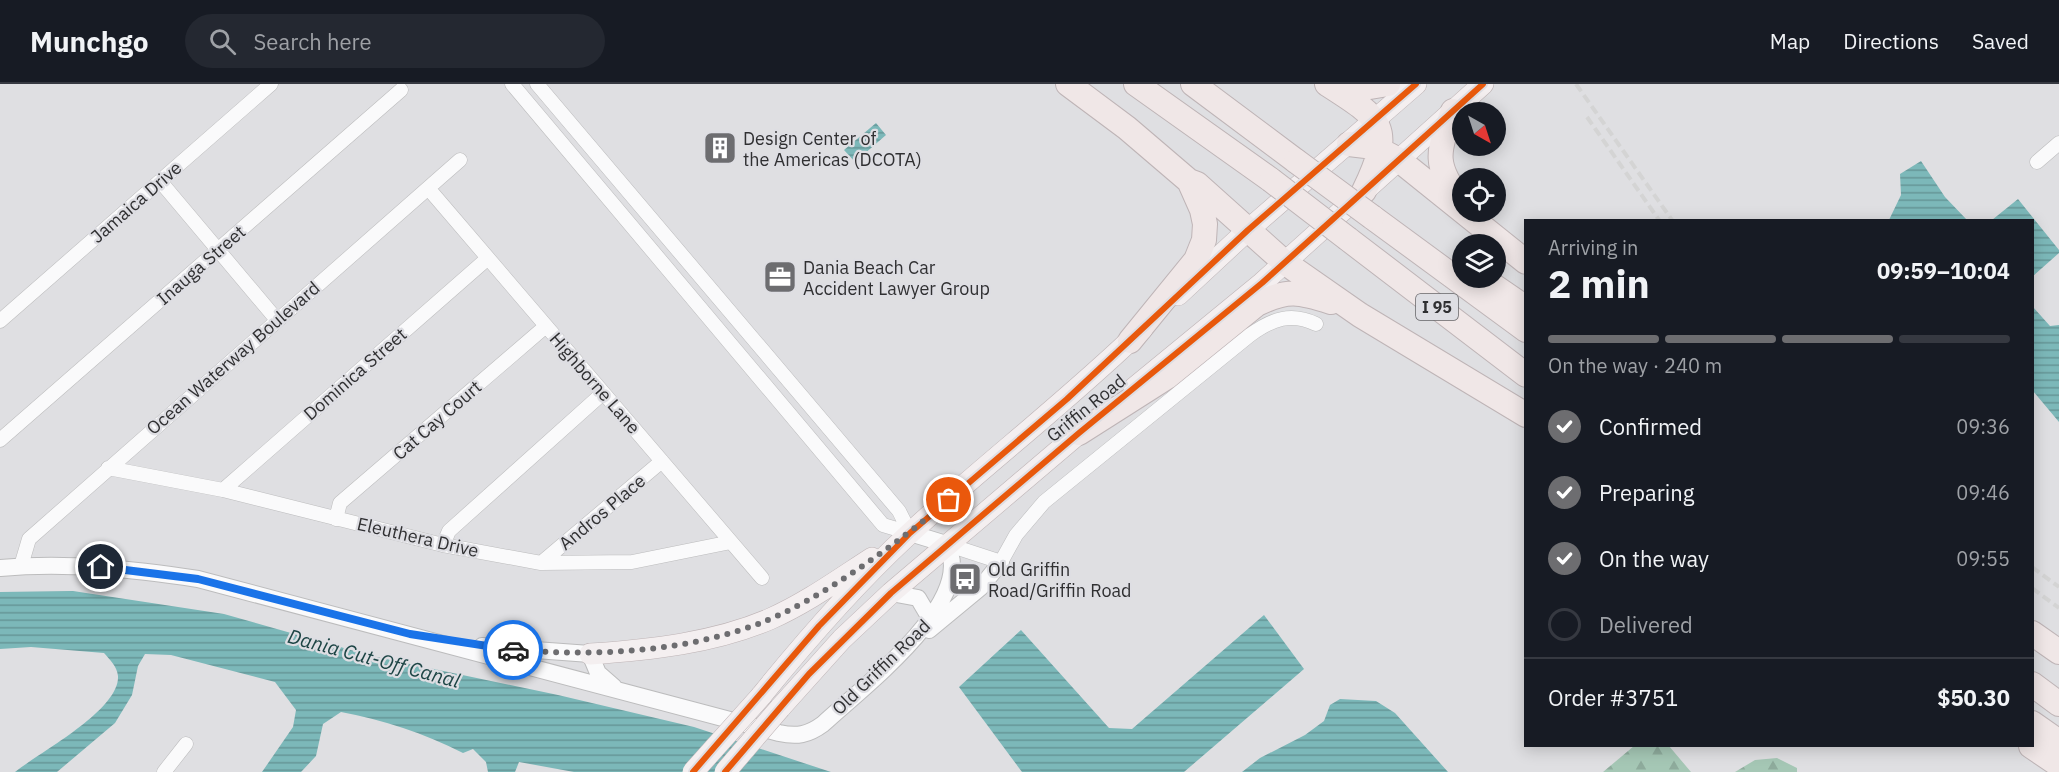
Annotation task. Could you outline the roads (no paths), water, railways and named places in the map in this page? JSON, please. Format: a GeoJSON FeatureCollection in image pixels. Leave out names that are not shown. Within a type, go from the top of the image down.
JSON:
{"type":"FeatureCollection","features":[{"type":"Feature","properties":{"kind":"highway"},"geometry":{"type":"LineString","coordinates":[[1068,84],[1127,128],[1189,181],[1197,184],[1284,262],[1345,304],[1524,415]]}},
{"type":"Feature","properties":{"kind":"highway","name":"I 95"},"geometry":{"type":"LineString","coordinates":[[1136,84],[1288,166],[1364,217],[1452,258]]}},
{"type":"Feature","properties":{"kind":"highway"},"geometry":{"type":"LineString","coordinates":[[1159,84],[1288,166]]}},
{"type":"Feature","properties":{"kind":"highway"},"geometry":{"type":"LineString","coordinates":[[1193,84],[1288,166]]}},
{"type":"Feature","properties":{"kind":"highway","name":"I 95"},"geometry":{"type":"LineString","coordinates":[[1218,84],[1288,166],[1364,217],[1524,373]]}},
{"type":"Feature","properties":{"kind":"highway"},"geometry":{"type":"LineString","coordinates":[[1327,84],[1364,107],[1376,119],[1390,155],[1364,217]]}},
{"type":"Feature","properties":{"kind":"highway"},"geometry":{"type":"LineString","coordinates":[[1347,84],[1370,87],[1388,84]]}},
{"type":"Feature","properties":{"kind":"highway"},"geometry":{"type":"LineString","coordinates":[[1452,113],[1442,138],[1440,156],[1443,173],[1452,187]]}},
{"type":"Feature","properties":{"kind":"highway"},"geometry":{"type":"LineString","coordinates":[[1349,144],[1366,145],[1390,155],[1524,260]]}},
{"type":"Feature","properties":{"kind":"highway"},"geometry":{"type":"LineString","coordinates":[[1130,341],[1197,260],[1202,246],[1204,216],[1189,181]]}},
{"type":"Feature","properties":{"kind":"highway"},"geometry":{"type":"LineString","coordinates":[[1364,217],[1524,329]]}},
{"type":"Feature","properties":{"kind":"highway"},"geometry":{"type":"LineString","coordinates":[[1364,217],[1524,352]]}},
{"type":"Feature","properties":{"kind":"highway"},"geometry":{"type":"LineString","coordinates":[[1479,222],[1488,233]]}},
{"type":"Feature","properties":{"kind":"highway"},"geometry":{"type":"LineString","coordinates":[[1497,288],[1524,307]]}},
{"type":"Feature","properties":{"kind":"highway"},"geometry":{"type":"LineString","coordinates":[[1079,433],[1167,377],[1257,304],[1274,296],[1293,292],[1311,294],[1329,302],[1345,304]]}},
{"type":"Feature","properties":{"kind":"highway"},"geometry":{"type":"LineString","coordinates":[[2034,634],[2059,652]]}},
{"type":"Feature","properties":{"kind":"highway"},"geometry":{"type":"LineString","coordinates":[[2034,685],[2059,704]]}},
{"type":"Feature","properties":{"kind":"highway"},"geometry":{"type":"LineString","coordinates":[[2034,701],[2059,720]]}},
{"type":"Feature","properties":{"kind":"highway"},"geometry":{"type":"LineString","coordinates":[[2034,724],[2059,742]]}},
{"type":"Feature","properties":{"kind":"highway"},"geometry":{"type":"LineString","coordinates":[[2032,747],[2059,765]]}},
{"type":"Feature","properties":{"kind":"main road","name":"Griffin Road"},"geometry":{"type":"LineString","coordinates":[[693,772],[833,611],[910,533],[1067,399],[1248,230],[1416,84]]}},
{"type":"Feature","properties":{"kind":"main road"},"geometry":{"type":"LineString","coordinates":[[1463,102],[1483,84]]}},
{"type":"Feature","properties":{"kind":"main road"},"geometry":{"type":"LineString","coordinates":[[1390,155],[1452,112]]}},
{"type":"Feature","properties":{"kind":"main road","name":"Griffin Road"},"geometry":{"type":"LineString","coordinates":[[725,772],[842,639],[946,544],[1284,262],[1364,217]]}},
{"type":"Feature","properties":{"kind":"main road"},"geometry":{"type":"LineString","coordinates":[[590,654],[668,646],[755,625],[796,606],[910,533]]}},
{"type":"Feature","properties":{"kind":"street","name":"Jamaica Drive"},"geometry":{"type":"LineString","coordinates":[[0,321],[271,84]]}},
{"type":"Feature","properties":{"kind":"street"},"geometry":{"type":"LineString","coordinates":[[512,84],[883,525],[1000,562]]}},
{"type":"Feature","properties":{"kind":"street"},"geometry":{"type":"LineString","coordinates":[[537,84],[899,511],[910,533]]}},
{"type":"Feature","properties":{"kind":"street","name":"Inauga Street"},"geometry":{"type":"LineString","coordinates":[[0,440],[401,90]]}},
{"type":"Feature","properties":{"kind":"street"},"geometry":{"type":"LineString","coordinates":[[2037,162],[2059,143]]}},
{"type":"Feature","properties":{"kind":"street","name":"Ocean Waterway Boulevard"},"geometry":{"type":"LineString","coordinates":[[21,566],[29,538],[460,160]]}},
{"type":"Feature","properties":{"kind":"street"},"geometry":{"type":"LineString","coordinates":[[160,181],[277,320]]}},
{"type":"Feature","properties":{"kind":"street","name":"Highborne Lane"},"geometry":{"type":"LineString","coordinates":[[428,188],[762,578]]}},
{"type":"Feature","properties":{"kind":"street","name":"Dominica Street"},"geometry":{"type":"LineString","coordinates":[[223,490],[488,258]]}},
{"type":"Feature","properties":{"kind":"street"},"geometry":{"type":"LineString","coordinates":[[913,640],[945,620],[989,579],[1025,523],[1050,497],[1251,335],[1271,322],[1284,318],[1297,317],[1316,324]]}},
{"type":"Feature","properties":{"kind":"street","name":"Cat Cay Court"},"geometry":{"type":"LineString","coordinates":[[336,519],[340,503],[546,326]]}},
{"type":"Feature","properties":{"kind":"street"},"geometry":{"type":"LineString","coordinates":[[443,545],[449,531],[603,393]]}},
{"type":"Feature","properties":{"kind":"street","name":"Andros Place"},"geometry":{"type":"LineString","coordinates":[[542,563],[662,461]]}},
{"type":"Feature","properties":{"kind":"street","name":"Eleuthera Drive"},"geometry":{"type":"LineString","coordinates":[[108,468],[223,490],[443,545],[542,563],[632,562],[731,542]]}},
{"type":"Feature","properties":{"kind":"street","name":"Old Griffin Road"},"geometry":{"type":"LineString","coordinates":[[0,568],[21,566],[118,568],[198,579],[779,733],[805,735],[823,724],[913,640],[931,620],[940,606],[952,569],[952,556],[946,544]]}},
{"type":"Feature","properties":{"kind":"street"},"geometry":{"type":"LineString","coordinates":[[891,593],[918,598],[931,620]]}},
{"type":"Feature","properties":{"kind":"street","name":"Old Griffin Road"},"geometry":{"type":"LineString","coordinates":[[410,634],[513,650],[590,654]]}},
{"type":"Feature","properties":{"kind":"street"},"geometry":{"type":"LineString","coordinates":[[590,654],[598,673],[618,689]]}},
{"type":"Feature","properties":{"kind":"street"},"geometry":{"type":"LineString","coordinates":[[164,772],[186,744]]}},
{"type":"Feature","properties":{"kind":"water"},"geometry":{"type":"Polygon","coordinates":[[[876,123],[886,135],[855,162],[844,150],[876,123]]]}},
{"type":"Feature","properties":{"kind":"water"},"geometry":{"type":"Polygon","coordinates":[[[1921,161],[1945,197],[1966,219],[1889,219],[1901,195],[1900,174],[1921,161]]]}},
{"type":"Feature","properties":{"kind":"water"},"geometry":{"type":"Polygon","coordinates":[[[2018,199],[2059,250],[2059,253],[2034,275],[2034,219],[1993,219],[2018,199]]]}},
{"type":"Feature","properties":{"kind":"water"},"geometry":{"type":"Polygon","coordinates":[[[2034,308],[2050,326],[2059,325],[2059,422],[2034,392],[2034,308]]]}},
{"type":"Feature","properties":{"kind":"water","name":"Dania Cut-Off Canal"},"geometry":{"type":"Polygon","coordinates":[[[73,591],[224,614],[372,656],[558,695],[694,727],[831,772],[574,772],[519,762],[515,772],[488,772],[486,762],[473,749],[463,753],[403,728],[341,712],[323,724],[316,756],[301,772],[262,772],[293,727],[296,710],[275,682],[171,655],[145,654],[138,666],[132,695],[115,723],[57,772],[15,772],[93,716],[106,703],[115,689],[117,672],[104,653],[31,647],[0,649],[0,592],[73,591]]]}},
{"type":"Feature","properties":{"kind":"water"},"geometry":{"type":"Polygon","coordinates":[[[1264,615],[1304,669],[1184,772],[1022,772],[959,687],[1021,630],[1109,728],[1132,729],[1264,615]]]}},
{"type":"Feature","properties":{"kind":"water"},"geometry":{"type":"Polygon","coordinates":[[[1340,699],[1376,701],[1395,713],[1448,772],[1242,772],[1260,758],[1305,735],[1324,721],[1330,705],[1340,699]]]}},
{"type":"Feature","properties":{"kind":"railway"},"geometry":{"type":"LineString","coordinates":[[1576,84],[1671,219]]}},
{"type":"Feature","properties":{"kind":"railway"},"geometry":{"type":"LineString","coordinates":[[1587,117],[1658,219]]}},
{"type":"Feature","properties":{"kind":"railway"},"geometry":{"type":"LineString","coordinates":[[2034,568],[2059,587]]}},
{"type":"Feature","properties":{"kind":"railway"},"geometry":{"type":"LineString","coordinates":[[2034,589],[2059,608]]}},
{"type":"Feature","properties":{"kind":"place","name":"Design Center of the Americas (DCOTA)"},"geometry":{"type":"Point","coordinates":[720,148]}},
{"type":"Feature","properties":{"kind":"place","name":"Dania Beach Car Accident Lawyer Group"},"geometry":{"type":"Point","coordinates":[780,277]}},
{"type":"Feature","properties":{"kind":"place","name":"Old Griffin Road/Griffin Road"},"geometry":{"type":"Point","coordinates":[965,579]}}]}
